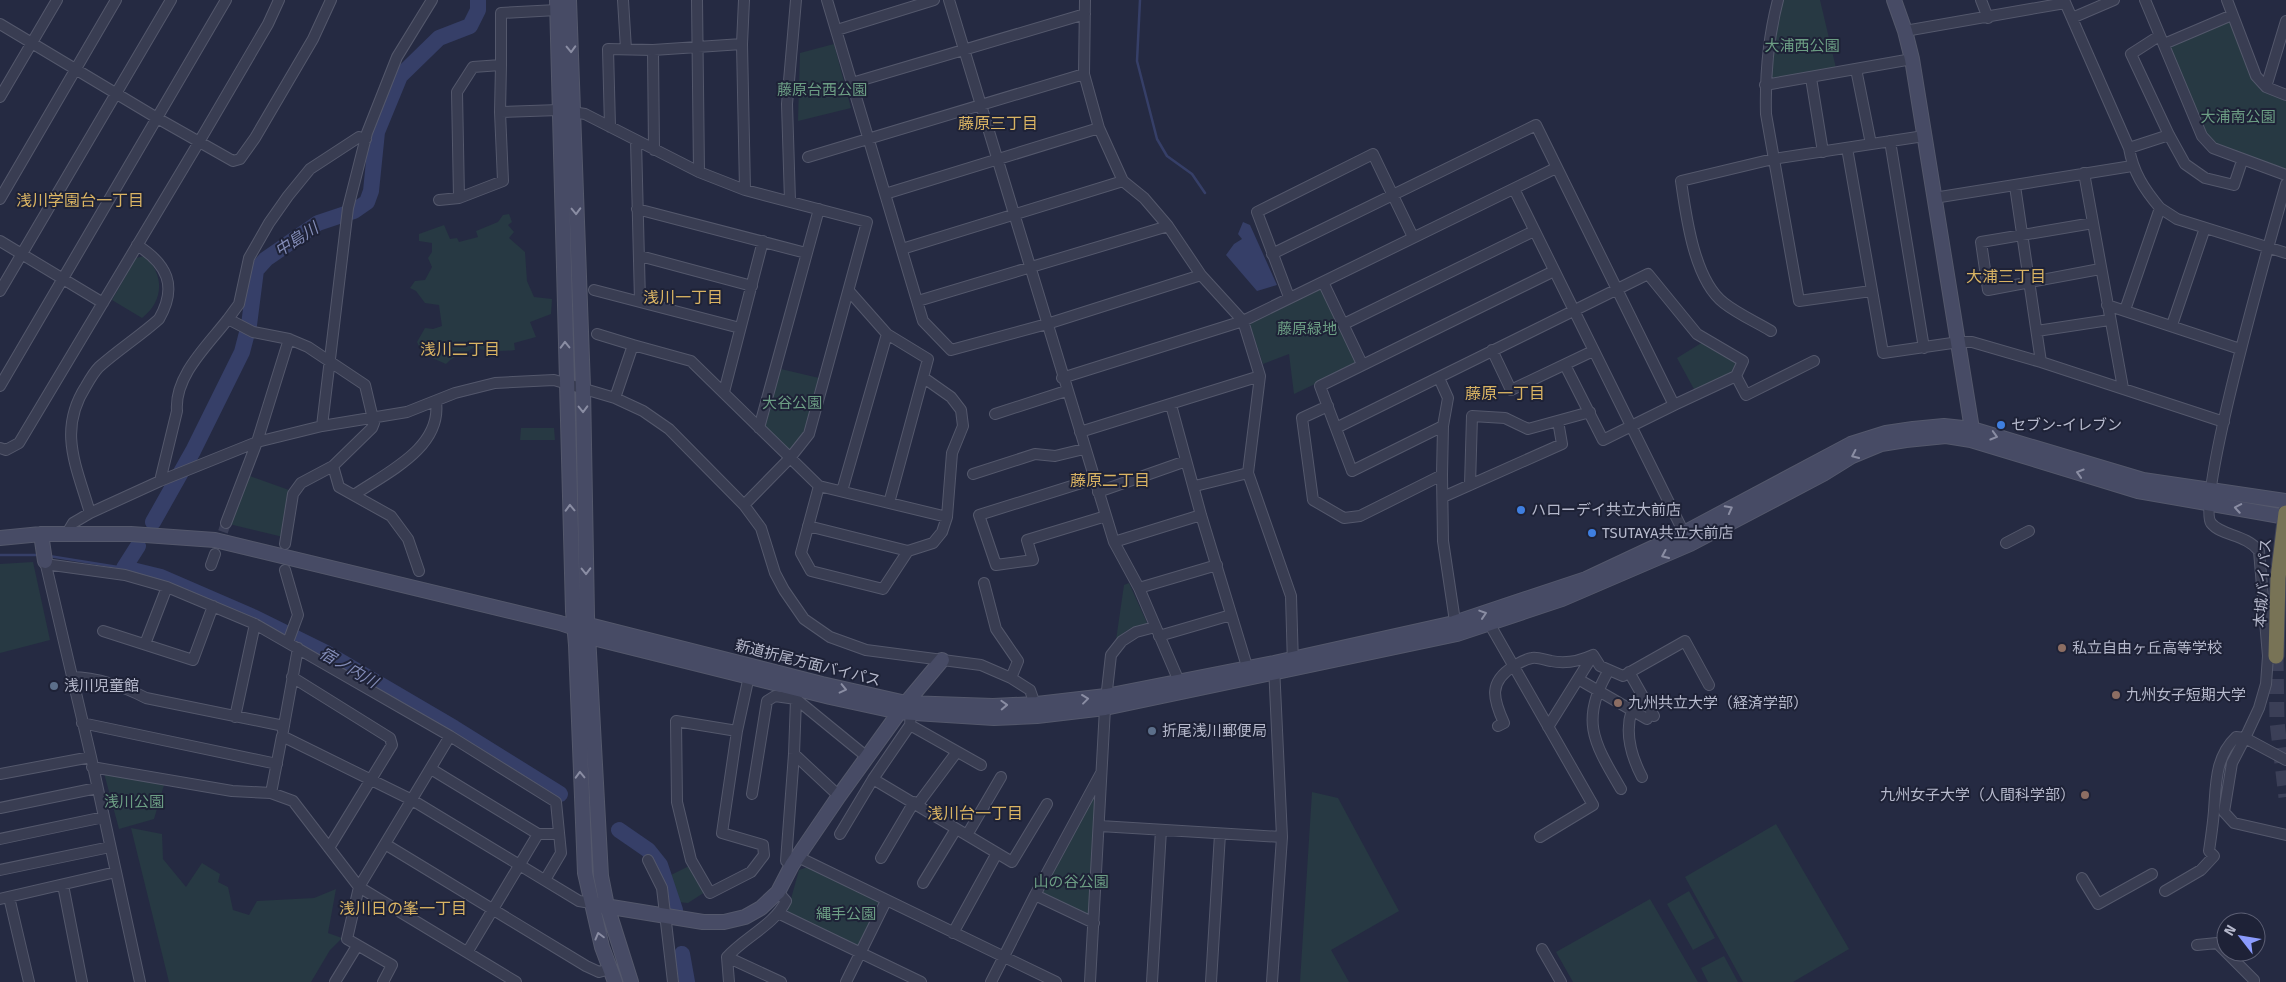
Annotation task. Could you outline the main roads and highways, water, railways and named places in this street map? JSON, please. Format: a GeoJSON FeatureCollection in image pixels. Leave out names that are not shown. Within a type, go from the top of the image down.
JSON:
{"type":"FeatureCollection","features":[{"type":"Feature","properties":{"kind":"highway","name":"本城バイパス"},"geometry":{"type":"LineString","coordinates":[[2276,656],[2278,578],[2286,513]]}},
{"type":"Feature","properties":{"kind":"water"},"geometry":{"type":"Polygon","coordinates":[[[1243,222],[1250,225],[1277,285],[1257,291],[1226,255],[1234,244],[1242,239],[1238,234],[1243,222]]]}},
{"type":"Feature","properties":{"kind":"waterway","name":"中島川"},"geometry":{"type":"LineString","coordinates":[[153,522],[193,451],[242,352],[249,325],[256,270],[266,259],[318,223],[354,211],[367,202],[371,191],[377,132],[400,76],[439,38],[470,26],[478,10],[478,0]]}},
{"type":"Feature","properties":{"kind":"waterway"},"geometry":{"type":"LineString","coordinates":[[1140,0],[1137,61],[1157,139],[1167,156],[1192,174],[1205,193]]}},
{"type":"Feature","properties":{"kind":"waterway","name":"宿ノ内川"},"geometry":{"type":"LineString","coordinates":[[138,546],[124,568],[161,577],[253,617],[326,653],[454,728],[560,794]]}},
{"type":"Feature","properties":{"kind":"waterway"},"geometry":{"type":"LineString","coordinates":[[0,555],[39,555]]}},
{"type":"Feature","properties":{"kind":"waterway"},"geometry":{"type":"LineString","coordinates":[[49,556],[124,568]]}},
{"type":"Feature","properties":{"kind":"waterway","name":"宿ノ内川"},"geometry":{"type":"LineString","coordinates":[[619,830],[648,850],[660,865],[675,910]]}},
{"type":"Feature","properties":{"kind":"waterway","name":"宿ノ内川"},"geometry":{"type":"LineString","coordinates":[[682,954],[687,982]]}},
{"type":"Feature","properties":{"kind":"tunnel"},"geometry":{"type":"LineString","coordinates":[[218,546],[226,523]]}},
{"type":"Feature","properties":{"kind":"tunnel"},"geometry":{"type":"LineString","coordinates":[[2276,656],[2277,722],[2286,797]]}},
{"type":"Feature","properties":{"kind":"place","name":"セブン-イレブン"},"geometry":{"type":"Point","coordinates":[2001,425]}},
{"type":"Feature","properties":{"kind":"place","name":"ハローデイ共立大前店"},"geometry":{"type":"Point","coordinates":[1521,510]}},
{"type":"Feature","properties":{"kind":"place","name":"TSUTAYA共立大前店"},"geometry":{"type":"Point","coordinates":[1592,533]}},
{"type":"Feature","properties":{"kind":"place","name":"私立自由ヶ丘高等学校"},"geometry":{"type":"Point","coordinates":[2062,648]}},
{"type":"Feature","properties":{"kind":"place","name":"浅川児童館"},"geometry":{"type":"Point","coordinates":[54,686]}},
{"type":"Feature","properties":{"kind":"place","name":"九州女子短期大学"},"geometry":{"type":"Point","coordinates":[2116,695]}},
{"type":"Feature","properties":{"kind":"place","name":"九州共立大学（経済学部）"},"geometry":{"type":"Point","coordinates":[1618,703]}},
{"type":"Feature","properties":{"kind":"place","name":"折尾浅川郵便局"},"geometry":{"type":"Point","coordinates":[1152,731]}},
{"type":"Feature","properties":{"kind":"place","name":"九州女子大学（人間科学部）"},"geometry":{"type":"Point","coordinates":[2085,795]}},
{"type":"Feature","properties":{"kind":"district","name":"藤原三丁目"},"geometry":{"type":"Point","coordinates":[998,123]}},
{"type":"Feature","properties":{"kind":"district","name":"浅川学園台一丁目"},"geometry":{"type":"Point","coordinates":[80,200]}},
{"type":"Feature","properties":{"kind":"district","name":"大浦三丁目"},"geometry":{"type":"Point","coordinates":[2006,276]}},
{"type":"Feature","properties":{"kind":"district","name":"浅川一丁目"},"geometry":{"type":"Point","coordinates":[683,297]}},
{"type":"Feature","properties":{"kind":"district","name":"浅川二丁目"},"geometry":{"type":"Point","coordinates":[460,349]}},
{"type":"Feature","properties":{"kind":"district","name":"藤原一丁目"},"geometry":{"type":"Point","coordinates":[1505,393]}},
{"type":"Feature","properties":{"kind":"district","name":"藤原二丁目"},"geometry":{"type":"Point","coordinates":[1110,480]}},
{"type":"Feature","properties":{"kind":"district","name":"浅川台一丁目"},"geometry":{"type":"Point","coordinates":[975,813]}},
{"type":"Feature","properties":{"kind":"district","name":"浅川日の峯一丁目"},"geometry":{"type":"Point","coordinates":[403,908]}},
{"type":"Feature","properties":{"kind":"park label","name":"大浦西公園"},"geometry":{"type":"Point","coordinates":[1802,46]}},
{"type":"Feature","properties":{"kind":"park label","name":"藤原台西公園"},"geometry":{"type":"Point","coordinates":[822,90]}},
{"type":"Feature","properties":{"kind":"park label","name":"大浦南公園"},"geometry":{"type":"Point","coordinates":[2238,117]}},
{"type":"Feature","properties":{"kind":"park label","name":"藤原緑地"},"geometry":{"type":"Point","coordinates":[1307,329]}},
{"type":"Feature","properties":{"kind":"park label","name":"大谷公園"},"geometry":{"type":"Point","coordinates":[792,403]}},
{"type":"Feature","properties":{"kind":"park label","name":"浅川公園"},"geometry":{"type":"Point","coordinates":[134,802]}},
{"type":"Feature","properties":{"kind":"park label","name":"山の谷公園"},"geometry":{"type":"Point","coordinates":[1071,882]}},
{"type":"Feature","properties":{"kind":"park label","name":"縄手公園"},"geometry":{"type":"Point","coordinates":[846,914]}}]}
